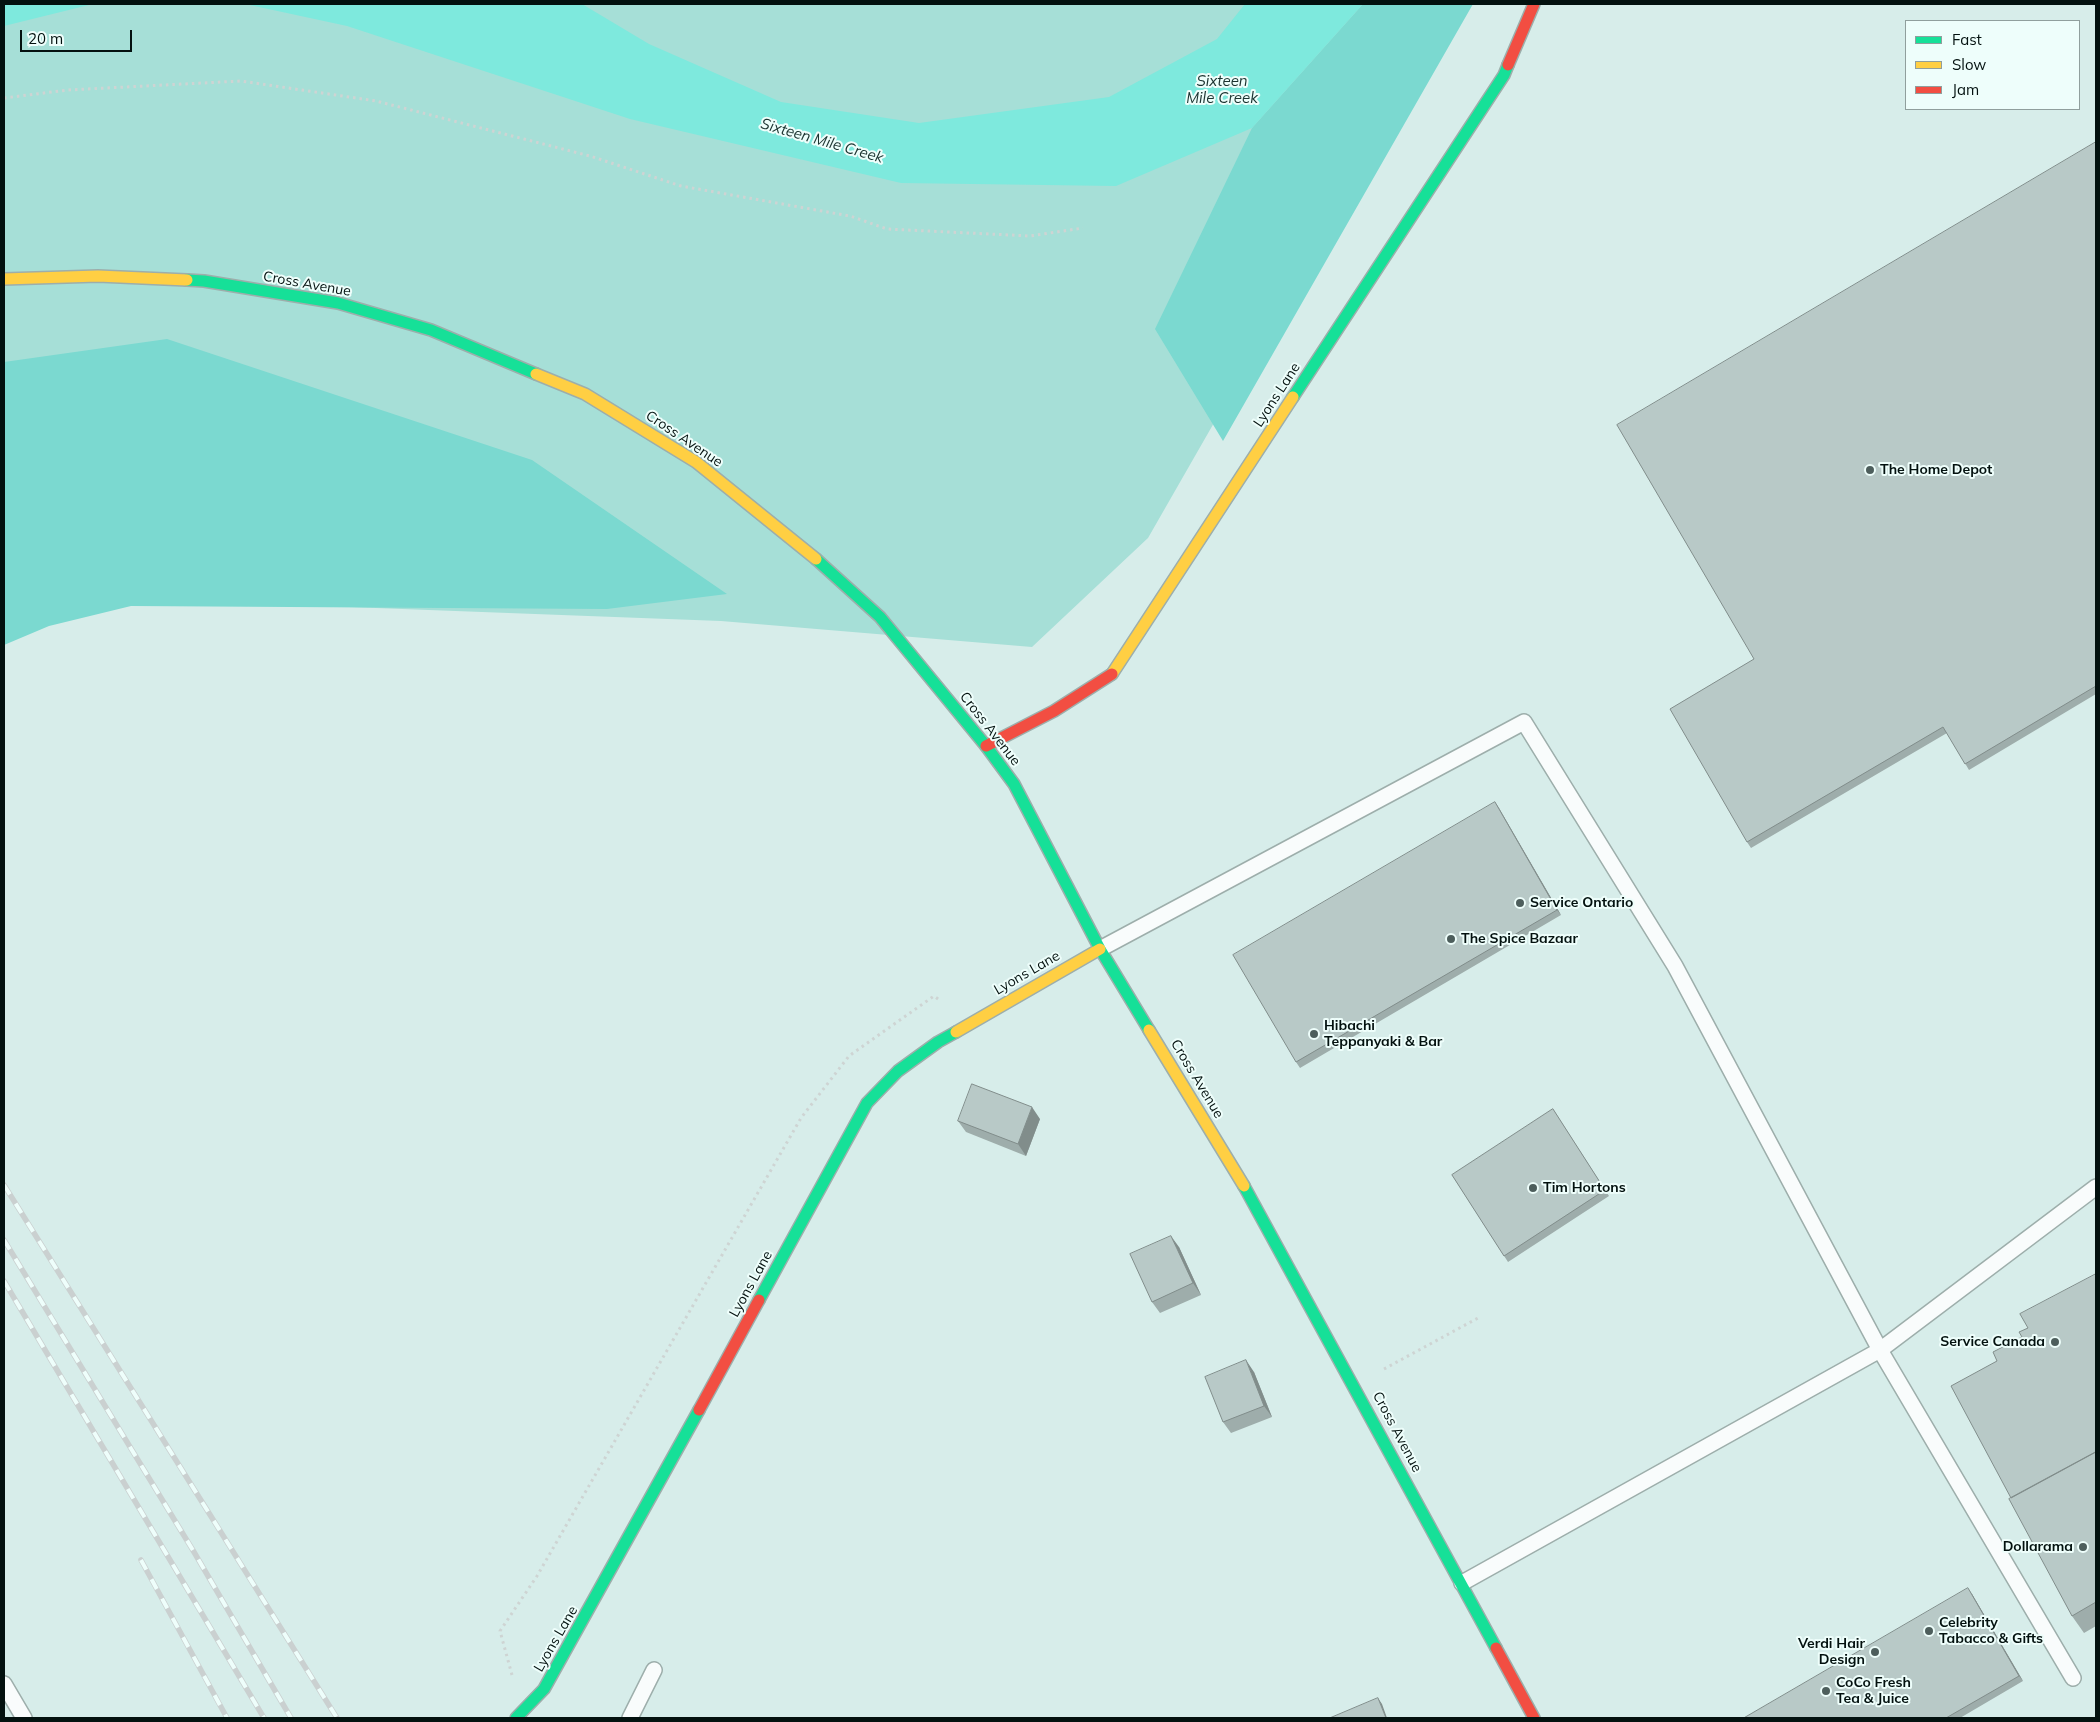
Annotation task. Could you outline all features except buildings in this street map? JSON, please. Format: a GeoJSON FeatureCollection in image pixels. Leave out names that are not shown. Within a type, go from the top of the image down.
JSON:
{"type":"FeatureCollection","features":[{"type":"Feature","properties":{"kind":"street","name":"Lyons Lane"},"geometry":{"type":"LineString","coordinates":[[986,746],[1054,711],[1113,673],[1504,75],[1534,4]]}},
{"type":"Feature","properties":{"kind":"street","name":"Cross Avenue"},"geometry":{"type":"LineString","coordinates":[[4,279],[98,276],[204,281],[338,303],[431,330],[585,394],[696,462],[816,560],[880,617],[986,746],[1014,784],[1100,948],[1260,1212],[1534,1718]]}},
{"type":"Feature","properties":{"kind":"street","name":"Lyons Lane"},"geometry":{"type":"LineString","coordinates":[[516,1718],[544,1689],[600,1592],[867,1103],[898,1072],[938,1042],[1100,948]]}},
{"type":"Feature","properties":{"kind":"lane"},"geometry":{"type":"LineString","coordinates":[[1100,948],[1524,722],[1675,966],[1880,1350],[2073,1678]]}},
{"type":"Feature","properties":{"kind":"lane"},"geometry":{"type":"LineString","coordinates":[[1462,1583],[1880,1350],[2096,1187]]}},
{"type":"Feature","properties":{"kind":"lane"},"geometry":{"type":"LineString","coordinates":[[630,1718],[654,1670]]}},
{"type":"Feature","properties":{"kind":"lane"},"geometry":{"type":"LineString","coordinates":[[4,1684],[24,1718]]}},
{"type":"Feature","properties":{"kind":"path"},"geometry":{"type":"LineString","coordinates":[[4,98],[68,90],[241,81],[376,101],[590,156],[681,186],[850,216],[887,229],[1030,236],[1082,228]]}},
{"type":"Feature","properties":{"kind":"path"},"geometry":{"type":"LineString","coordinates":[[512,1677],[500,1631],[537,1576],[801,1118],[849,1056],[934,996],[948,1005]]}},
{"type":"Feature","properties":{"kind":"path"},"geometry":{"type":"LineString","coordinates":[[1355,1385],[1478,1318]]}},
{"type":"Feature","properties":{"kind":"green space"},"geometry":{"type":"Polygon","coordinates":[[[4,4],[1454,4],[1148,538],[1032,647],[721,621],[4,594],[4,4]]]}},
{"type":"Feature","properties":{"kind":"shaded area"},"geometry":{"type":"Polygon","coordinates":[[[1363,4],[1473,4],[1223,441],[1155,329],[1252,128],[1363,4]]]}},
{"type":"Feature","properties":{"kind":"shaded area"},"geometry":{"type":"Polygon","coordinates":[[[167,339],[532,460],[727,594],[607,609],[131,606],[49,626],[4,645],[4,362],[167,339]]]}},
{"type":"Feature","properties":{"kind":"water"},"geometry":{"type":"Polygon","coordinates":[[[4,4],[93,4],[4,26],[4,4]]]}},
{"type":"Feature","properties":{"kind":"water","name":"Sixteen Mile Creek"},"geometry":{"type":"Polygon","coordinates":[[[245,4],[582,4],[649,44],[781,102],[919,123],[1109,97],[1217,39],[1245,4],[1363,4],[1252,128],[1116,186],[901,183],[630,119],[347,26],[245,4]]]}},
{"type":"Feature","properties":{"kind":"railway"},"geometry":{"type":"LineString","coordinates":[[4,1185],[337,1718]]}},
{"type":"Feature","properties":{"kind":"railway"},"geometry":{"type":"LineString","coordinates":[[4,1240],[194,1552],[291,1718]]}},
{"type":"Feature","properties":{"kind":"railway"},"geometry":{"type":"LineString","coordinates":[[4,1281],[264,1718]]}},
{"type":"Feature","properties":{"kind":"railway"},"geometry":{"type":"LineString","coordinates":[[141,1560],[227,1718]]}},
{"type":"Feature","properties":{"kind":"traffic: fast"},"geometry":{"type":"LineString","coordinates":[[1293,397],[1504,75],[1508,65]]}},
{"type":"Feature","properties":{"kind":"traffic: fast"},"geometry":{"type":"LineString","coordinates":[[187,280],[204,281],[338,303],[431,330],[536,374]]}},
{"type":"Feature","properties":{"kind":"traffic: fast"},"geometry":{"type":"LineString","coordinates":[[816,559],[880,617],[986,746],[1014,784],[1100,949],[1149,1030]]}},
{"type":"Feature","properties":{"kind":"traffic: fast"},"geometry":{"type":"LineString","coordinates":[[759,1300],[867,1103],[898,1071],[938,1042],[956,1032]]}},
{"type":"Feature","properties":{"kind":"traffic: fast"},"geometry":{"type":"LineString","coordinates":[[1244,1186],[1496,1648]]}},
{"type":"Feature","properties":{"kind":"traffic: fast"},"geometry":{"type":"LineString","coordinates":[[516,1718],[544,1689],[699,1410]]}},
{"type":"Feature","properties":{"kind":"traffic: slow"},"geometry":{"type":"LineString","coordinates":[[4,279],[98,276],[187,280]]}},
{"type":"Feature","properties":{"kind":"traffic: slow"},"geometry":{"type":"LineString","coordinates":[[536,374],[585,394],[696,462],[816,559]]}},
{"type":"Feature","properties":{"kind":"traffic: slow"},"geometry":{"type":"LineString","coordinates":[[1112,674],[1293,397]]}},
{"type":"Feature","properties":{"kind":"traffic: slow"},"geometry":{"type":"LineString","coordinates":[[956,1032],[1100,949]]}},
{"type":"Feature","properties":{"kind":"traffic: slow"},"geometry":{"type":"LineString","coordinates":[[1149,1030],[1244,1186]]}},
{"type":"Feature","properties":{"kind":"traffic: jam"},"geometry":{"type":"LineString","coordinates":[[1508,65],[1534,4]]}},
{"type":"Feature","properties":{"kind":"traffic: jam"},"geometry":{"type":"LineString","coordinates":[[986,746],[1054,711],[1112,674]]}},
{"type":"Feature","properties":{"kind":"traffic: jam"},"geometry":{"type":"LineString","coordinates":[[699,1410],[759,1300]]}},
{"type":"Feature","properties":{"kind":"traffic: jam"},"geometry":{"type":"LineString","coordinates":[[1496,1648],[1534,1718]]}},
{"type":"Feature","properties":{"kind":"place","name":"The Home Depot"},"geometry":{"type":"Point","coordinates":[1870,470]}},
{"type":"Feature","properties":{"kind":"place","name":"Service Ontario"},"geometry":{"type":"Point","coordinates":[1520,903]}},
{"type":"Feature","properties":{"kind":"place","name":"The Spice Bazaar"},"geometry":{"type":"Point","coordinates":[1451,939]}},
{"type":"Feature","properties":{"kind":"place","name":"Hibachi Teppanyaki & Bar"},"geometry":{"type":"Point","coordinates":[1314,1034]}},
{"type":"Feature","properties":{"kind":"place","name":"Tim Hortons"},"geometry":{"type":"Point","coordinates":[1533,1188]}},
{"type":"Feature","properties":{"kind":"place","name":"Service Canada"},"geometry":{"type":"Point","coordinates":[2055,1342]}},
{"type":"Feature","properties":{"kind":"place","name":"Dollarama"},"geometry":{"type":"Point","coordinates":[2083,1547]}},
{"type":"Feature","properties":{"kind":"place","name":"Celebrity Tabacco & Gifts"},"geometry":{"type":"Point","coordinates":[1929,1631]}},
{"type":"Feature","properties":{"kind":"place","name":"Verdi Hair Design"},"geometry":{"type":"Point","coordinates":[1875,1652]}},
{"type":"Feature","properties":{"kind":"place","name":"CoCo Fresh Tea & Juice"},"geometry":{"type":"Point","coordinates":[1826,1691]}}]}
